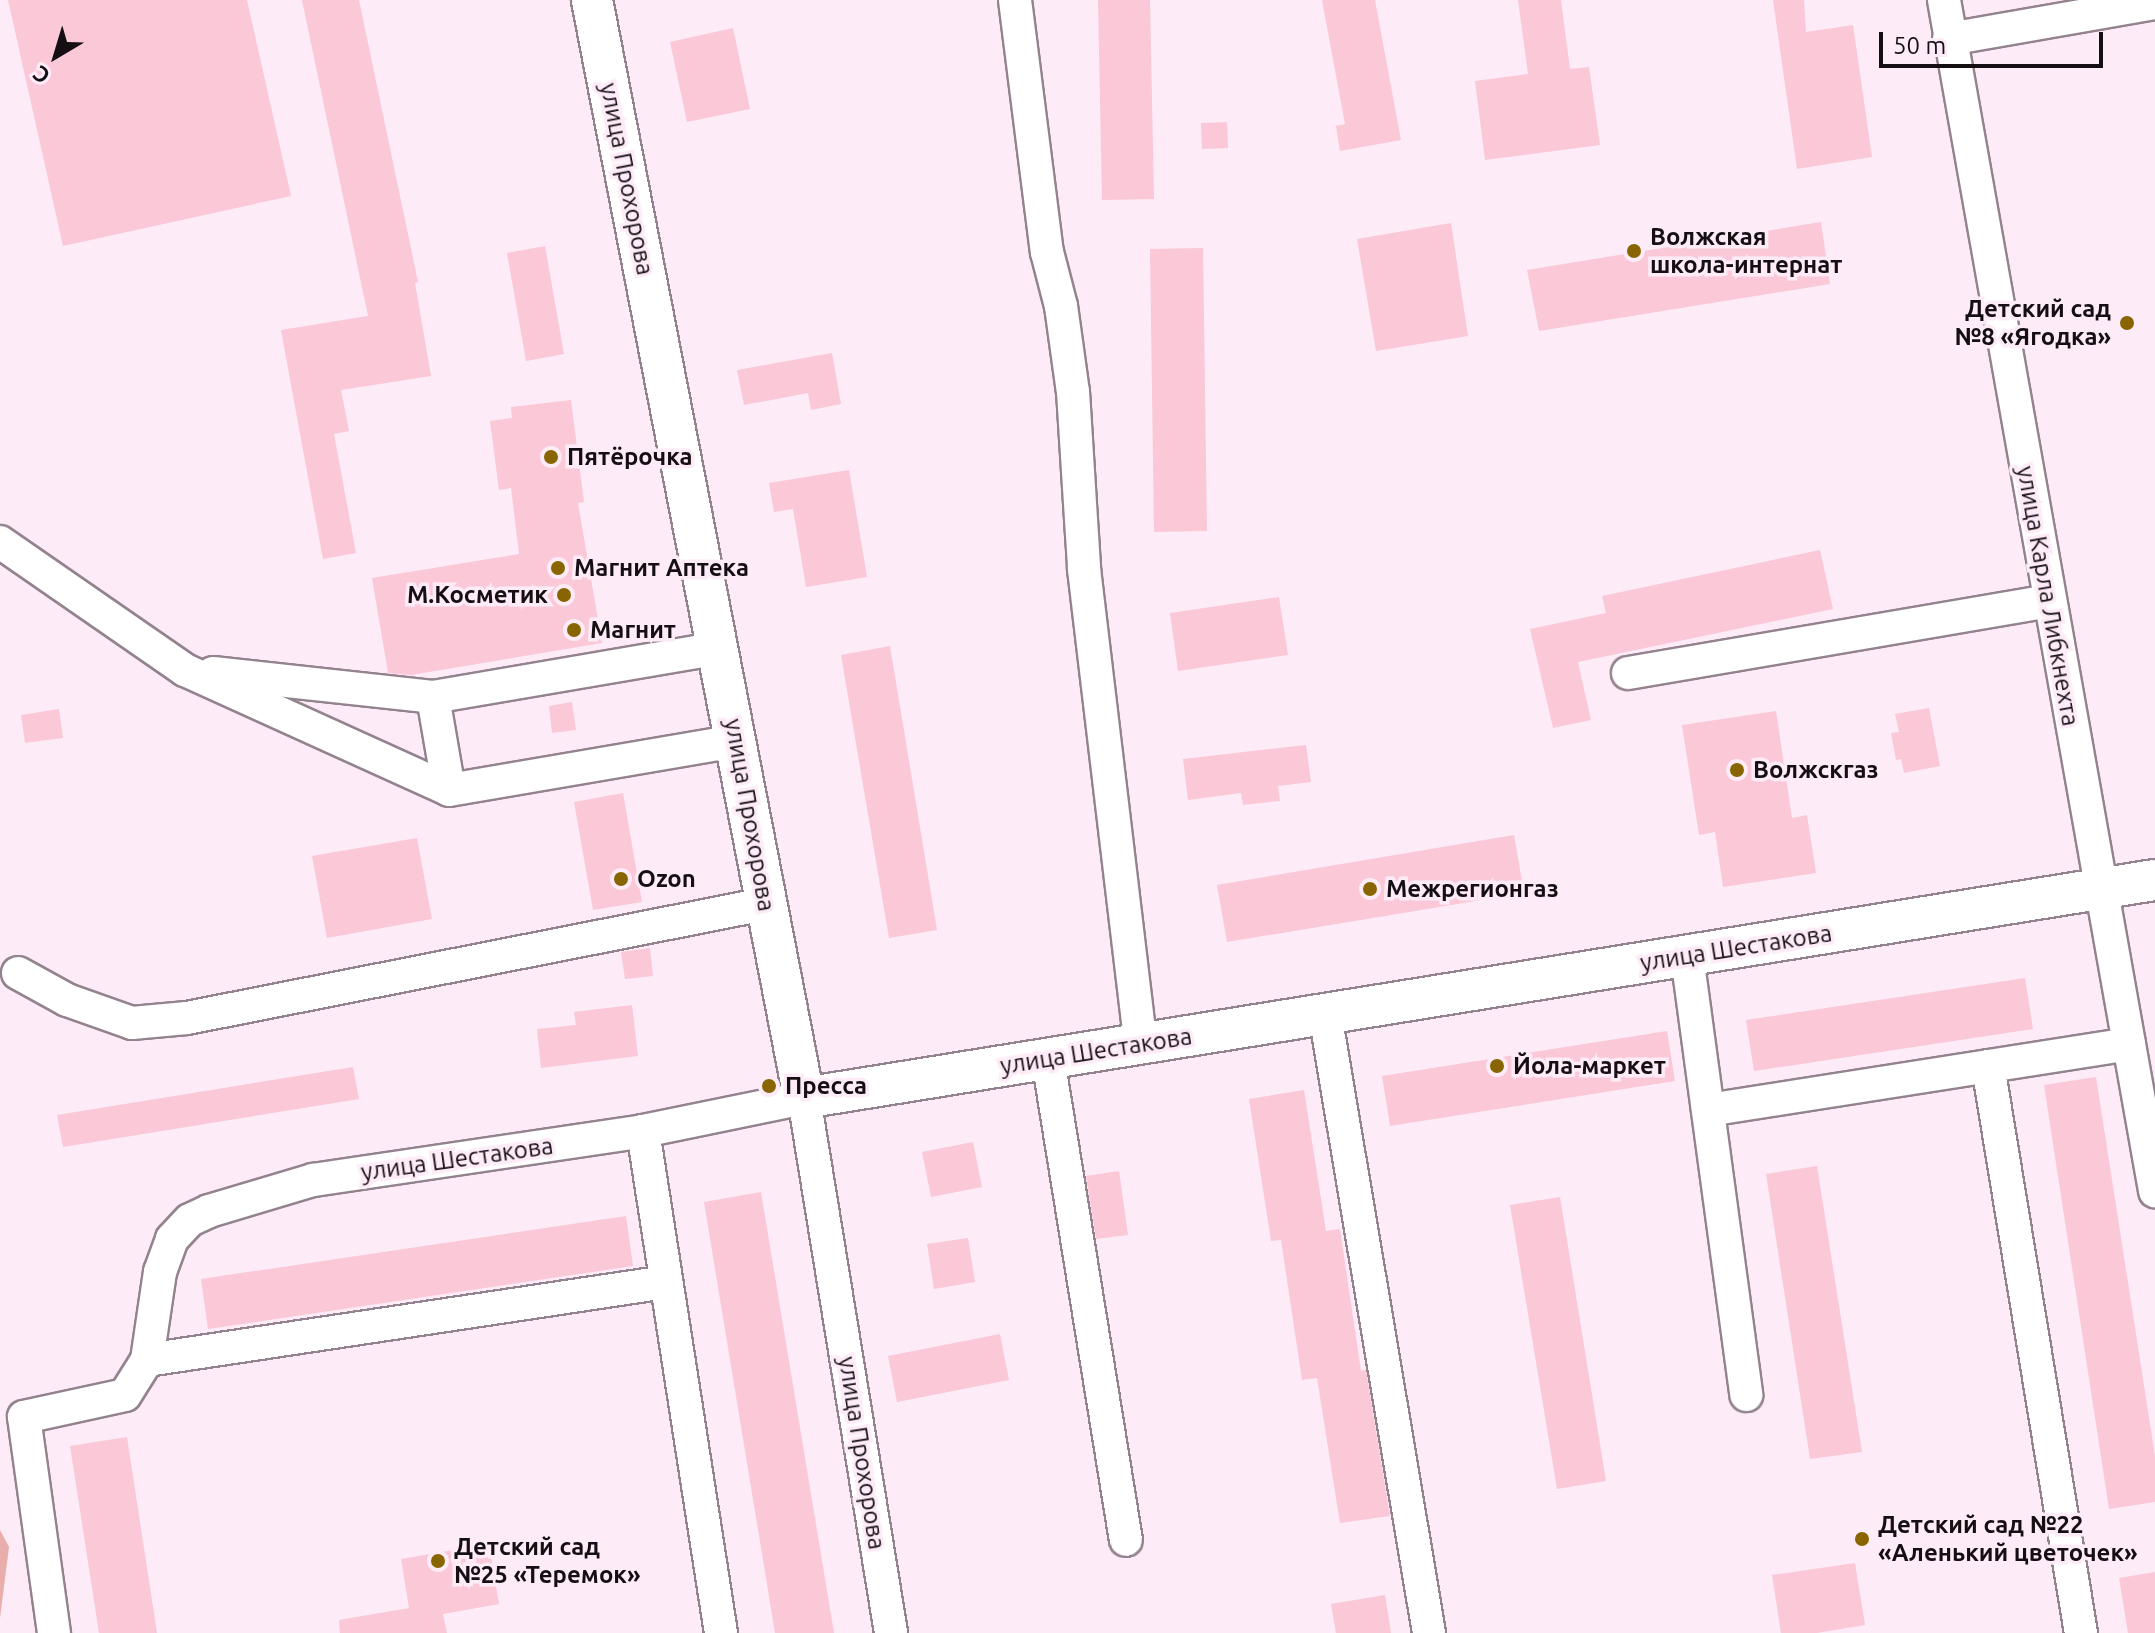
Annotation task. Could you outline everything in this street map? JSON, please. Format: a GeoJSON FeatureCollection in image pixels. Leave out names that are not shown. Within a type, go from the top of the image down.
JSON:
{"type":"FeatureCollection","features":[{"type":"Feature","properties":{"kind":"main road","name":"улица Прохорова"},"geometry":{"type":"LineString","coordinates":[[592,0],[804,1098]]}},
{"type":"Feature","properties":{"kind":"main road","name":"улица Шестакова"},"geometry":{"type":"LineString","coordinates":[[804,1098],[2155,880]]}},
{"type":"Feature","properties":{"kind":"street"},"geometry":{"type":"LineString","coordinates":[[1015,0],[1042,221],[1061,306],[1073,392],[1084,569],[1141,1044]]}},
{"type":"Feature","properties":{"kind":"street","name":"улица Карла Либкнехта"},"geometry":{"type":"LineString","coordinates":[[1944,0],[2155,1191]]}},
{"type":"Feature","properties":{"kind":"street"},"geometry":{"type":"LineString","coordinates":[[1949,39],[2155,3]]}},
{"type":"Feature","properties":{"kind":"street"},"geometry":{"type":"LineString","coordinates":[[0,542],[185,670],[449,790],[736,741]]}},
{"type":"Feature","properties":{"kind":"street"},"geometry":{"type":"LineString","coordinates":[[1628,673],[2049,601]]}},
{"type":"Feature","properties":{"kind":"street"},"geometry":{"type":"LineString","coordinates":[[185,670],[433,697],[719,648]]}},
{"type":"Feature","properties":{"kind":"street"},"geometry":{"type":"LineString","coordinates":[[433,697],[449,790]]}},
{"type":"Feature","properties":{"kind":"street"},"geometry":{"type":"LineString","coordinates":[[18,973],[67,1000],[132,1023],[187,1018],[765,904]]}},
{"type":"Feature","properties":{"kind":"street"},"geometry":{"type":"LineString","coordinates":[[1687,956],[1746,1395]]}},
{"type":"Feature","properties":{"kind":"street"},"geometry":{"type":"LineString","coordinates":[[1325,1014],[1429,1633]]}},
{"type":"Feature","properties":{"kind":"street"},"geometry":{"type":"LineString","coordinates":[[1708,1110],[2129,1044]]}},
{"type":"Feature","properties":{"kind":"street"},"geometry":{"type":"LineString","coordinates":[[1048,1059],[1126,1540]]}},
{"type":"Feature","properties":{"kind":"street"},"geometry":{"type":"LineString","coordinates":[[1988,1066],[2081,1633]]}},
{"type":"Feature","properties":{"kind":"street","name":"улица Шестакова"},"geometry":{"type":"LineString","coordinates":[[147,1360],[160,1272],[172,1239],[190,1220],[209,1211],[313,1180],[643,1131],[804,1098]]}},
{"type":"Feature","properties":{"kind":"street","name":"улица Прохорова"},"geometry":{"type":"LineString","coordinates":[[804,1098],[891,1633]]}},
{"type":"Feature","properties":{"kind":"street"},"geometry":{"type":"LineString","coordinates":[[643,1131],[721,1633]]}},
{"type":"Feature","properties":{"kind":"street"},"geometry":{"type":"LineString","coordinates":[[54,1633],[24,1417],[125,1395],[147,1360],[666,1282]]}},
{"type":"Feature","properties":{"kind":"shaded area"},"geometry":{"type":"Polygon","coordinates":[[[0,1530],[9,1547],[0,1618],[0,1530]]]}},
{"type":"Feature","properties":{"kind":"building"},"geometry":{"type":"Polygon","coordinates":[[[8,0],[247,0],[291,196],[63,246],[8,0]]]}},
{"type":"Feature","properties":{"kind":"building"},"geometry":{"type":"Polygon","coordinates":[[[302,0],[359,0],[418,282],[415,283],[431,376],[341,390],[349,431],[334,434],[356,553],[323,559],[281,330],[368,316],[302,0]]]}},
{"type":"Feature","properties":{"kind":"building"},"geometry":{"type":"Polygon","coordinates":[[[1098,0],[1150,0],[1154,199],[1102,200],[1098,0]]]}},
{"type":"Feature","properties":{"kind":"building"},"geometry":{"type":"Polygon","coordinates":[[[1322,0],[1375,0],[1401,140],[1340,151],[1336,126],[1345,124],[1322,0]]]}},
{"type":"Feature","properties":{"kind":"building"},"geometry":{"type":"Polygon","coordinates":[[[1518,0],[1561,0],[1570,69],[1589,67],[1600,145],[1485,160],[1475,81],[1528,74],[1518,0]]]}},
{"type":"Feature","properties":{"kind":"building"},"geometry":{"type":"Polygon","coordinates":[[[1773,0],[1804,0],[1806,32],[1853,25],[1872,157],[1797,169],[1773,0]]]}},
{"type":"Feature","properties":{"kind":"building"},"geometry":{"type":"Polygon","coordinates":[[[733,28],[750,109],[687,122],[670,42],[733,28]]]}},
{"type":"Feature","properties":{"kind":"building"},"geometry":{"type":"Polygon","coordinates":[[[1227,122],[1228,148],[1202,149],[1201,123],[1227,122]]]}},
{"type":"Feature","properties":{"kind":"building"},"geometry":{"type":"Polygon","coordinates":[[[1821,222],[1830,284],[1539,331],[1527,270],[1821,222]]]}},
{"type":"Feature","properties":{"kind":"building"},"geometry":{"type":"Polygon","coordinates":[[[1451,223],[1468,336],[1376,351],[1357,239],[1451,223]]]}},
{"type":"Feature","properties":{"kind":"building"},"geometry":{"type":"Polygon","coordinates":[[[545,246],[564,354],[526,361],[507,253],[545,246]]]}},
{"type":"Feature","properties":{"kind":"building"},"geometry":{"type":"Polygon","coordinates":[[[1203,248],[1207,531],[1154,532],[1150,249],[1203,248]]]}},
{"type":"Feature","properties":{"kind":"building"},"geometry":{"type":"Polygon","coordinates":[[[832,353],[841,404],[811,410],[808,393],[744,405],[737,370],[832,353]]]}},
{"type":"Feature","properties":{"kind":"building"},"geometry":{"type":"Polygon","coordinates":[[[571,400],[584,502],[578,503],[602,643],[411,675],[388,673],[372,578],[519,554],[511,488],[499,490],[490,421],[512,418],[511,407],[571,400]]]}},
{"type":"Feature","properties":{"kind":"building"},"geometry":{"type":"Polygon","coordinates":[[[849,470],[867,577],[806,587],[793,509],[774,512],[769,483],[849,470]]]}},
{"type":"Feature","properties":{"kind":"building"},"geometry":{"type":"Polygon","coordinates":[[[1820,550],[1833,609],[1578,662],[1591,720],[1553,728],[1530,629],[1606,613],[1602,596],[1820,550]]]}},
{"type":"Feature","properties":{"kind":"building"},"geometry":{"type":"Polygon","coordinates":[[[1279,597],[1288,655],[1178,671],[1170,613],[1279,597]]]}},
{"type":"Feature","properties":{"kind":"building"},"geometry":{"type":"Polygon","coordinates":[[[890,646],[937,930],[889,938],[841,655],[890,646]]]}},
{"type":"Feature","properties":{"kind":"building"},"geometry":{"type":"Polygon","coordinates":[[[572,702],[576,730],[552,733],[549,706],[572,702]]]}},
{"type":"Feature","properties":{"kind":"building"},"geometry":{"type":"Polygon","coordinates":[[[1929,708],[1940,766],[1904,773],[1901,759],[1896,760],[1891,733],[1899,732],[1895,714],[1929,708]]]}},
{"type":"Feature","properties":{"kind":"building"},"geometry":{"type":"Polygon","coordinates":[[[59,709],[63,738],[25,743],[21,715],[59,709]]]}},
{"type":"Feature","properties":{"kind":"building","name":"Волжскгаз"},"geometry":{"type":"Polygon","coordinates":[[[1776,711],[1792,818],[1807,815],[1816,873],[1723,887],[1715,832],[1699,835],[1682,725],[1776,711]]]}},
{"type":"Feature","properties":{"kind":"building"},"geometry":{"type":"Polygon","coordinates":[[[1306,745],[1311,782],[1278,786],[1280,801],[1243,805],[1241,793],[1188,800],[1183,759],[1306,745]]]}},
{"type":"Feature","properties":{"kind":"building"},"geometry":{"type":"Polygon","coordinates":[[[623,793],[642,902],[593,910],[574,802],[623,793]]]}},
{"type":"Feature","properties":{"kind":"building","name":"Межрегионгаз"},"geometry":{"type":"Polygon","coordinates":[[[1514,835],[1524,893],[1227,942],[1217,885],[1514,835]]]}},
{"type":"Feature","properties":{"kind":"building"},"geometry":{"type":"Polygon","coordinates":[[[417,838],[432,919],[327,938],[312,856],[417,838]]]}},
{"type":"Feature","properties":{"kind":"building"},"geometry":{"type":"Polygon","coordinates":[[[650,948],[653,976],[625,979],[621,952],[650,948]]]}},
{"type":"Feature","properties":{"kind":"building"},"geometry":{"type":"Polygon","coordinates":[[[2025,978],[2033,1029],[1754,1071],[1746,1020],[2025,978]]]}},
{"type":"Feature","properties":{"kind":"building"},"geometry":{"type":"Polygon","coordinates":[[[632,1005],[638,1056],[541,1068],[537,1029],[576,1025],[574,1012],[632,1005]]]}},
{"type":"Feature","properties":{"kind":"building"},"geometry":{"type":"Polygon","coordinates":[[[1667,1031],[1675,1081],[1390,1126],[1382,1076],[1667,1031]]]}},
{"type":"Feature","properties":{"kind":"building"},"geometry":{"type":"Polygon","coordinates":[[[353,1067],[359,1099],[63,1147],[57,1115],[353,1067]]]}},
{"type":"Feature","properties":{"kind":"building"},"geometry":{"type":"Polygon","coordinates":[[[2096,1077],[2155,1456],[2155,1502],[2109,1509],[2044,1085],[2096,1077]]]}},
{"type":"Feature","properties":{"kind":"building"},"geometry":{"type":"Polygon","coordinates":[[[1304,1090],[1326,1231],[1340,1229],[1361,1371],[1366,1370],[1390,1516],[1340,1523],[1317,1378],[1302,1380],[1281,1240],[1271,1241],[1249,1099],[1304,1090]]]}},
{"type":"Feature","properties":{"kind":"building"},"geometry":{"type":"Polygon","coordinates":[[[973,1142],[982,1187],[931,1197],[922,1152],[973,1142]]]}},
{"type":"Feature","properties":{"kind":"building"},"geometry":{"type":"Polygon","coordinates":[[[1817,1166],[1862,1452],[1810,1459],[1766,1174],[1817,1166]]]}},
{"type":"Feature","properties":{"kind":"building"},"geometry":{"type":"Polygon","coordinates":[[[1119,1171],[1128,1235],[1096,1239],[1086,1176],[1119,1171]]]}},
{"type":"Feature","properties":{"kind":"building"},"geometry":{"type":"Polygon","coordinates":[[[761,1192],[834,1633],[775,1633],[704,1202],[761,1192]]]}},
{"type":"Feature","properties":{"kind":"building"},"geometry":{"type":"Polygon","coordinates":[[[1560,1197],[1606,1481],[1557,1489],[1510,1205],[1560,1197]]]}},
{"type":"Feature","properties":{"kind":"building"},"geometry":{"type":"Polygon","coordinates":[[[626,1216],[633,1266],[208,1329],[201,1279],[626,1216]]]}},
{"type":"Feature","properties":{"kind":"building"},"geometry":{"type":"Polygon","coordinates":[[[968,1238],[975,1282],[934,1289],[927,1244],[968,1238]]]}},
{"type":"Feature","properties":{"kind":"building"},"geometry":{"type":"Polygon","coordinates":[[[1000,1334],[1009,1380],[897,1402],[888,1356],[1000,1334]]]}},
{"type":"Feature","properties":{"kind":"building"},"geometry":{"type":"Polygon","coordinates":[[[127,1437],[157,1633],[99,1633],[70,1446],[127,1437]]]}},
{"type":"Feature","properties":{"kind":"building"},"geometry":{"type":"Polygon","coordinates":[[[489,1544],[499,1604],[443,1614],[447,1633],[340,1633],[339,1620],[409,1608],[401,1559],[489,1544]]]}},
{"type":"Feature","properties":{"kind":"building"},"geometry":{"type":"Polygon","coordinates":[[[1855,1563],[1865,1625],[1817,1633],[1781,1633],[1772,1575],[1855,1563]]]}},
{"type":"Feature","properties":{"kind":"building"},"geometry":{"type":"Polygon","coordinates":[[[2155,1572],[2155,1633],[2128,1633],[2119,1578],[2155,1572]]]}},
{"type":"Feature","properties":{"kind":"building"},"geometry":{"type":"Polygon","coordinates":[[[1385,1595],[1391,1633],[1336,1633],[1331,1604],[1385,1595]]]}},
{"type":"Feature","properties":{"kind":"place","name":"Волжская школа-интернат"},"geometry":{"type":"Point","coordinates":[1634,251]}},
{"type":"Feature","properties":{"kind":"place","name":"Детский сад №8 «Ягодка»"},"geometry":{"type":"Point","coordinates":[2127,323]}},
{"type":"Feature","properties":{"kind":"place","name":"Пятёрочка"},"geometry":{"type":"Point","coordinates":[551,457]}},
{"type":"Feature","properties":{"kind":"place","name":"Магнит Аптека"},"geometry":{"type":"Point","coordinates":[558,568]}},
{"type":"Feature","properties":{"kind":"place","name":"М.Косметик"},"geometry":{"type":"Point","coordinates":[564,595]}},
{"type":"Feature","properties":{"kind":"place","name":"Магнит"},"geometry":{"type":"Point","coordinates":[574,630]}},
{"type":"Feature","properties":{"kind":"place","name":"Волжскгаз"},"geometry":{"type":"Point","coordinates":[1737,770]}},
{"type":"Feature","properties":{"kind":"place","name":"Ozon"},"geometry":{"type":"Point","coordinates":[621,879]}},
{"type":"Feature","properties":{"kind":"place","name":"Межрегионгаз"},"geometry":{"type":"Point","coordinates":[1370,889]}},
{"type":"Feature","properties":{"kind":"place","name":"Йола-маркет"},"geometry":{"type":"Point","coordinates":[1497,1066]}},
{"type":"Feature","properties":{"kind":"place","name":"Пресса"},"geometry":{"type":"Point","coordinates":[769,1086]}},
{"type":"Feature","properties":{"kind":"place","name":"Детский сад №22 «Аленький цветочек»"},"geometry":{"type":"Point","coordinates":[1862,1539]}},
{"type":"Feature","properties":{"kind":"place","name":"Детский сад №25 «Теремок»"},"geometry":{"type":"Point","coordinates":[438,1561]}}]}
